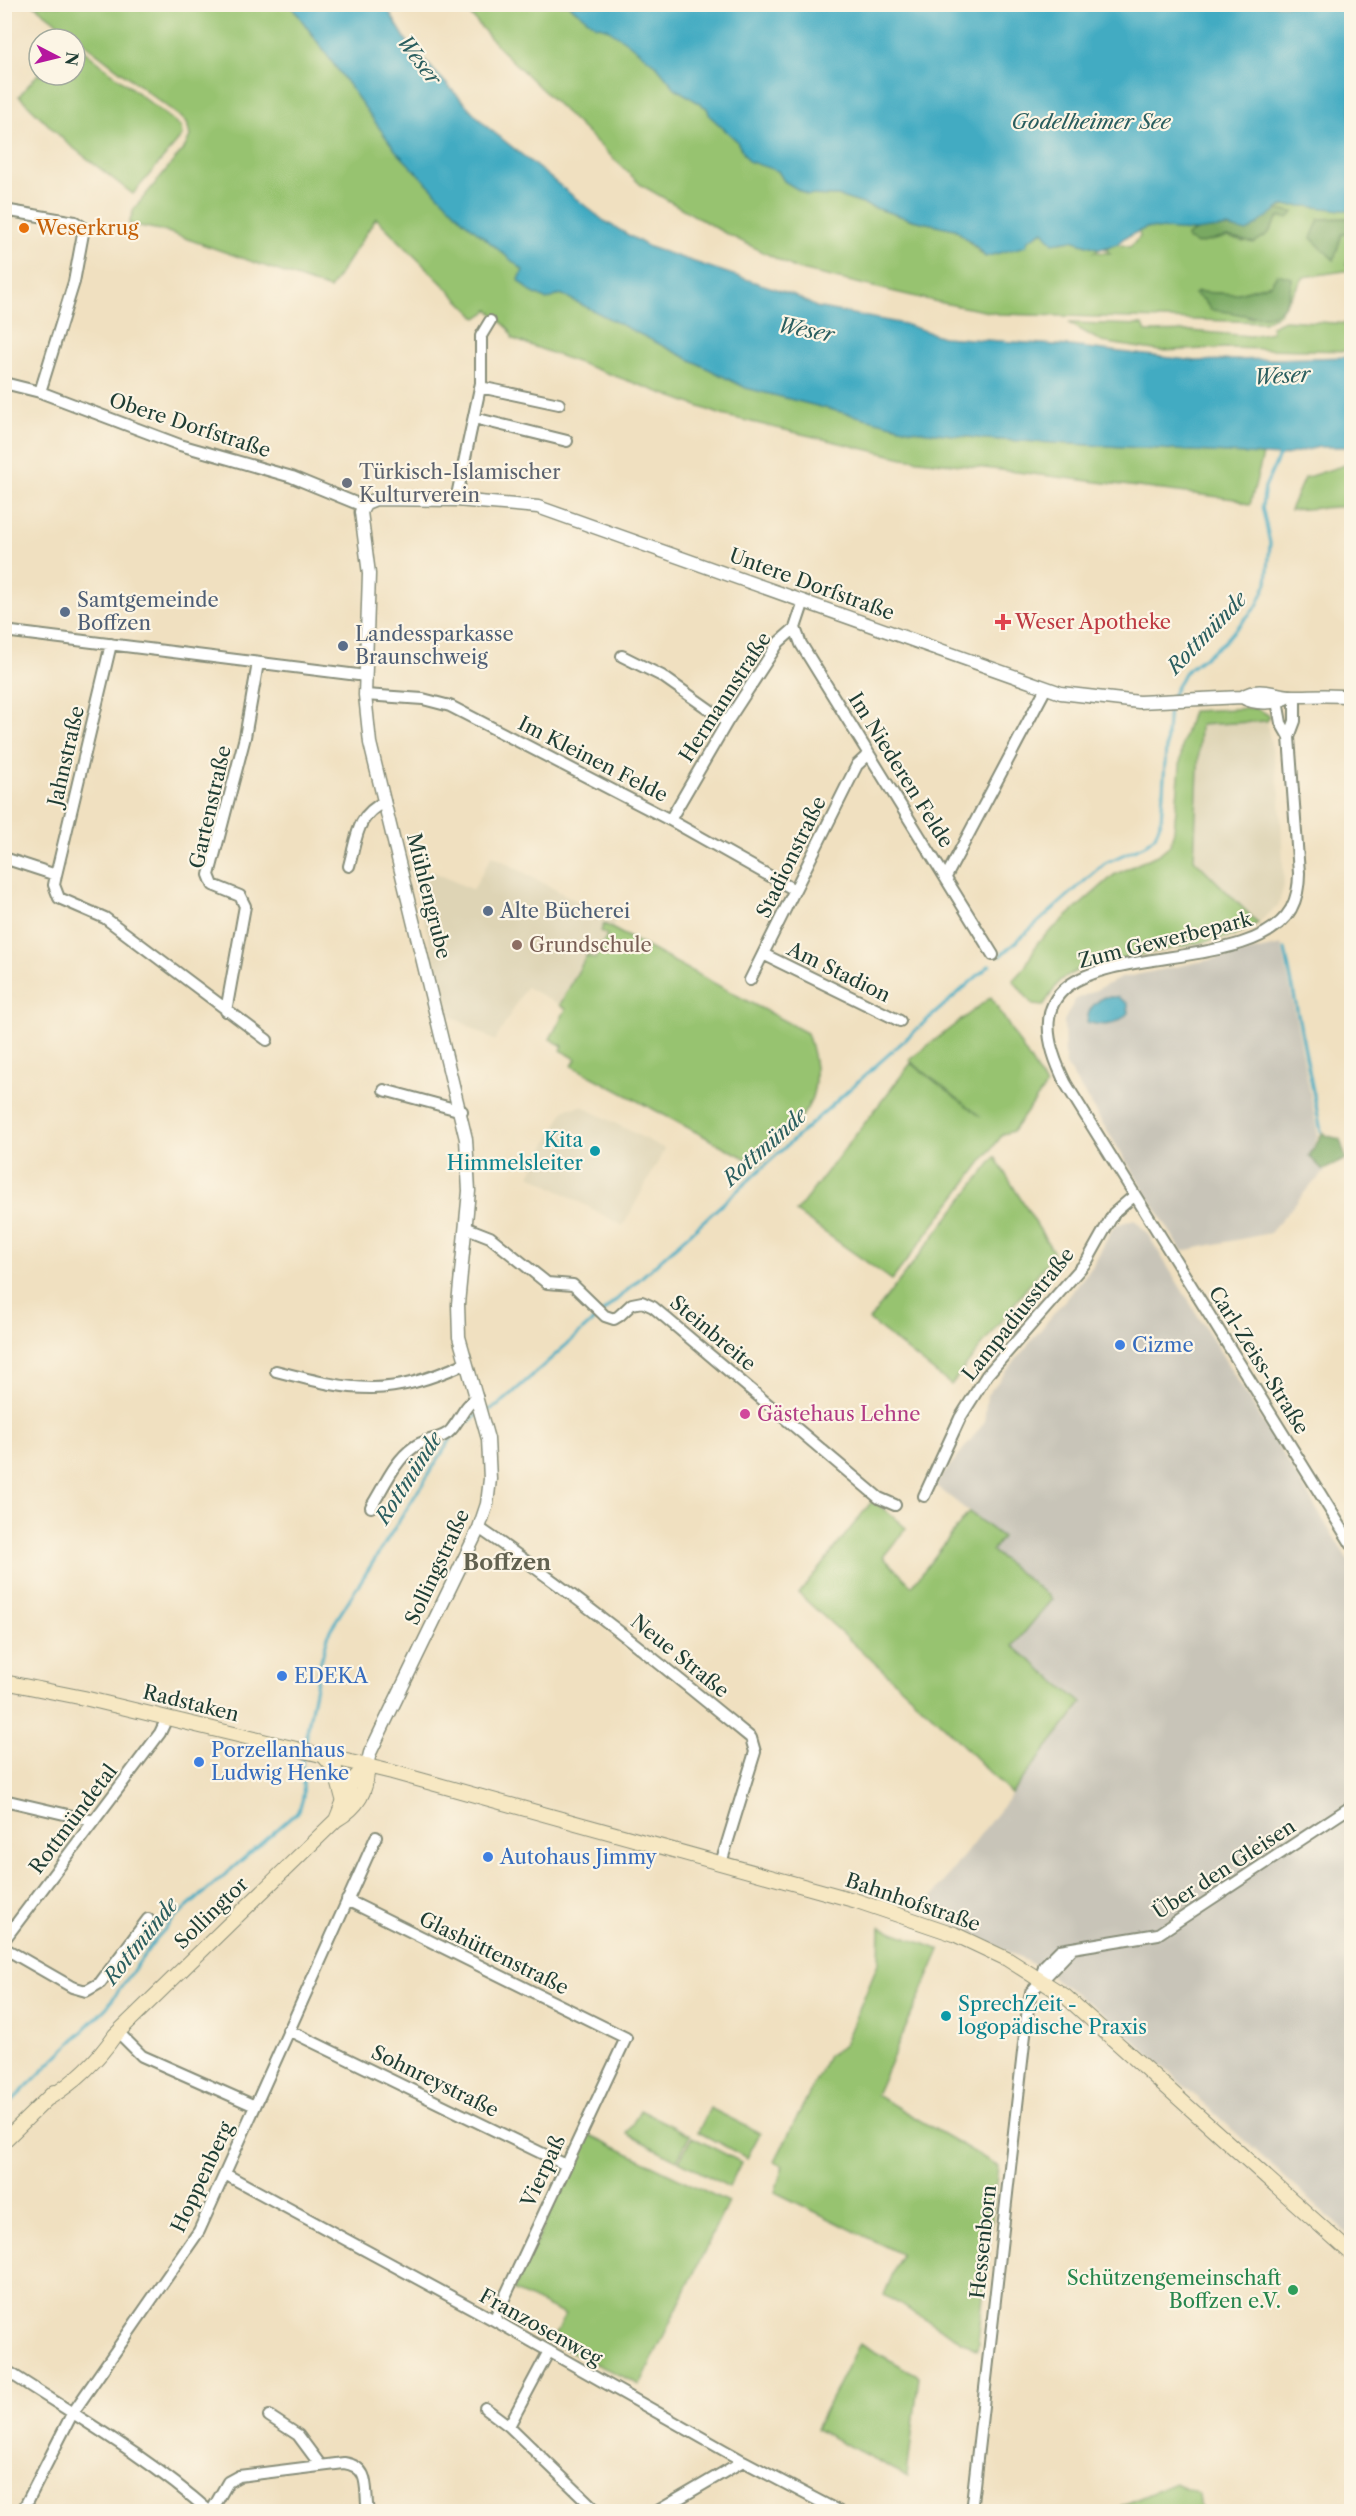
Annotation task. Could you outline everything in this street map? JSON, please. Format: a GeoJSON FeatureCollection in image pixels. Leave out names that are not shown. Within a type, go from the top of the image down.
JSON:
{"type":"FeatureCollection","features":[{"type":"Feature","properties":{"kind":"main road","name":"Radstaken"},"geometry":{"type":"LineString","coordinates":[[4,1682],[310,1750],[367,1765]]}},
{"type":"Feature","properties":{"kind":"main road"},"geometry":{"type":"LineString","coordinates":[[310,1750],[334,1768],[343,1799]]}},
{"type":"Feature","properties":{"kind":"main road","name":"Sollingtor"},"geometry":{"type":"LineString","coordinates":[[336,1820],[343,1799],[355,1776],[367,1765]]}},
{"type":"Feature","properties":{"kind":"main road","name":"Sollingtor"},"geometry":{"type":"LineString","coordinates":[[4,2141],[49,2098],[98,2044],[117,2034],[336,1820],[351,1812],[363,1795],[368,1781],[367,1765]]}},
{"type":"Feature","properties":{"kind":"main road","name":"Bahnhofstraße"},"geometry":{"type":"LineString","coordinates":[[367,1765],[856,1901],[954,1934],[1041,1980],[1101,2026],[1352,2254]]}},
{"type":"Feature","properties":{"kind":"street"},"geometry":{"type":"LineString","coordinates":[[4,210],[83,225],[84,236],[74,282],[40,392]]}},
{"type":"Feature","properties":{"kind":"street"},"geometry":{"type":"LineString","coordinates":[[456,500],[480,387],[481,336],[490,321]]}},
{"type":"Feature","properties":{"kind":"street","name":"Obere Dorfstraße"},"geometry":{"type":"LineString","coordinates":[[4,383],[40,392],[180,445],[292,477],[366,503]]}},
{"type":"Feature","properties":{"kind":"street"},"geometry":{"type":"LineString","coordinates":[[480,387],[560,404]]}},
{"type":"Feature","properties":{"kind":"street"},"geometry":{"type":"LineString","coordinates":[[474,418],[567,441]]}},
{"type":"Feature","properties":{"kind":"street","name":"Untere Dorfstraße"},"geometry":{"type":"LineString","coordinates":[[366,503],[456,500],[538,507],[1046,688],[1115,701],[1182,702],[1242,698],[1250,693],[1275,691],[1293,696]]}},
{"type":"Feature","properties":{"kind":"street","name":"Mühlengrube"},"geometry":{"type":"LineString","coordinates":[[366,503],[361,519],[369,574],[365,695],[370,743],[462,1111],[470,1167],[467,1228],[458,1304]]}},
{"type":"Feature","properties":{"kind":"street"},"geometry":{"type":"LineString","coordinates":[[795,628],[804,601]]}},
{"type":"Feature","properties":{"kind":"street","name":"Hermannstraße"},"geometry":{"type":"LineString","coordinates":[[670,820],[727,722],[779,642],[795,628]]}},
{"type":"Feature","properties":{"kind":"street","name":"Im Niederen Felde"},"geometry":{"type":"LineString","coordinates":[[795,628],[801,644],[993,955]]}},
{"type":"Feature","properties":{"kind":"street"},"geometry":{"type":"LineString","coordinates":[[4,631],[366,676]]}},
{"type":"Feature","properties":{"kind":"street","name":"Jahnstraße"},"geometry":{"type":"LineString","coordinates":[[56,875],[111,644]]}},
{"type":"Feature","properties":{"kind":"street"},"geometry":{"type":"LineString","coordinates":[[622,656],[662,676],[727,722]]}},
{"type":"Feature","properties":{"kind":"street","name":"Gartenstraße"},"geometry":{"type":"LineString","coordinates":[[226,1011],[245,906],[240,896],[213,885],[209,876],[245,737],[258,663]]}},
{"type":"Feature","properties":{"kind":"street"},"geometry":{"type":"LineString","coordinates":[[1293,696],[1336,693],[1352,687]]}},
{"type":"Feature","properties":{"kind":"street"},"geometry":{"type":"LineString","coordinates":[[946,877],[1046,688]]}},
{"type":"Feature","properties":{"kind":"street"},"geometry":{"type":"LineString","coordinates":[[1336,693],[1352,697]]}},
{"type":"Feature","properties":{"kind":"street","name":"Im Kleinen Felde"},"geometry":{"type":"LineString","coordinates":[[365,695],[423,699],[450,705],[670,820],[793,889]]}},
{"type":"Feature","properties":{"kind":"street","name":"Untere Dorfstraße"},"geometry":{"type":"LineString","coordinates":[[1242,698],[1251,703],[1277,701],[1293,696]]}},
{"type":"Feature","properties":{"kind":"street","name":"Zum Gewerbepark"},"geometry":{"type":"LineString","coordinates":[[1134,1195],[1052,1057],[1049,1032],[1054,1003],[1061,992],[1080,978],[1106,970],[1240,944],[1266,933],[1292,908],[1299,881],[1289,737],[1294,721],[1293,696]]}},
{"type":"Feature","properties":{"kind":"street","name":"Zum Gewerbepark"},"geometry":{"type":"LineString","coordinates":[[1277,701],[1281,723],[1289,737]]}},
{"type":"Feature","properties":{"kind":"street","name":"Stadionstraße"},"geometry":{"type":"LineString","coordinates":[[750,980],[793,889],[857,765],[869,754]]}},
{"type":"Feature","properties":{"kind":"street"},"geometry":{"type":"LineString","coordinates":[[350,866],[363,817],[372,808],[385,802]]}},
{"type":"Feature","properties":{"kind":"street"},"geometry":{"type":"LineString","coordinates":[[4,858],[56,875],[54,885],[59,898],[105,918],[267,1040]]}},
{"type":"Feature","properties":{"kind":"street","name":"Am Stadion"},"geometry":{"type":"LineString","coordinates":[[763,954],[900,1021]]}},
{"type":"Feature","properties":{"kind":"street"},"geometry":{"type":"LineString","coordinates":[[384,1090],[462,1111]]}},
{"type":"Feature","properties":{"kind":"street","name":"Lampadiusstraße"},"geometry":{"type":"LineString","coordinates":[[924,1496],[960,1418],[987,1375],[1087,1261],[1114,1213],[1134,1195]]}},
{"type":"Feature","properties":{"kind":"street","name":"Carl-Zeiss-Straße"},"geometry":{"type":"LineString","coordinates":[[1134,1195],[1352,1545]]}},
{"type":"Feature","properties":{"kind":"street","name":"Steinbreite"},"geometry":{"type":"LineString","coordinates":[[467,1228],[490,1237],[547,1283],[573,1285],[602,1313],[614,1318],[632,1304],[642,1302],[653,1306],[879,1498],[895,1505]]}},
{"type":"Feature","properties":{"kind":"street","name":"Sollingstraße"},"geometry":{"type":"LineString","coordinates":[[367,1765],[377,1737],[479,1528],[490,1479],[484,1422],[459,1337],[458,1304]]}},
{"type":"Feature","properties":{"kind":"street"},"geometry":{"type":"LineString","coordinates":[[276,1371],[338,1387],[363,1389],[429,1380],[466,1363]]}},
{"type":"Feature","properties":{"kind":"street"},"geometry":{"type":"LineString","coordinates":[[371,1507],[396,1465],[406,1455],[428,1439],[444,1436],[451,1431],[465,1407],[478,1402]]}},
{"type":"Feature","properties":{"kind":"street","name":"Neue Straße"},"geometry":{"type":"LineString","coordinates":[[479,1528],[550,1576],[751,1738],[755,1752],[721,1863]]}},
{"type":"Feature","properties":{"kind":"street","name":"Rottmündetal"},"geometry":{"type":"LineString","coordinates":[[4,1940],[160,1733],[167,1718]]}},
{"type":"Feature","properties":{"kind":"street"},"geometry":{"type":"LineString","coordinates":[[4,1800],[94,1821]]}},
{"type":"Feature","properties":{"kind":"street","name":"Über den Gleisen"},"geometry":{"type":"LineString","coordinates":[[1041,1980],[1052,1972],[1073,1948],[1158,1934],[1352,1806]]}},
{"type":"Feature","properties":{"kind":"street","name":"Hoppenberg"},"geometry":{"type":"LineString","coordinates":[[22,2511],[72,2414],[193,2240],[225,2174],[376,1837]]}},
{"type":"Feature","properties":{"kind":"street","name":"Glashüttenstraße"},"geometry":{"type":"LineString","coordinates":[[347,1900],[626,2038]]}},
{"type":"Feature","properties":{"kind":"street"},"geometry":{"type":"LineString","coordinates":[[4,1948],[72,1987],[86,1991],[100,1983],[148,1919]]}},
{"type":"Feature","properties":{"kind":"street","name":"Hessenborn"},"geometry":{"type":"LineString","coordinates":[[971,2511],[1028,2008],[1031,1992],[1041,1980]]}},
{"type":"Feature","properties":{"kind":"street","name":"Sohnreystraße"},"geometry":{"type":"LineString","coordinates":[[288,2030],[566,2165]]}},
{"type":"Feature","properties":{"kind":"street"},"geometry":{"type":"LineString","coordinates":[[117,2034],[142,2056],[255,2106]]}},
{"type":"Feature","properties":{"kind":"street","name":"Vierpaß"},"geometry":{"type":"LineString","coordinates":[[494,2320],[626,2038]]}},
{"type":"Feature","properties":{"kind":"street","name":"Franzosenweg"},"geometry":{"type":"LineString","coordinates":[[225,2174],[494,2320],[743,2461],[840,2511]]}},
{"type":"Feature","properties":{"kind":"street"},"geometry":{"type":"LineString","coordinates":[[509,2426],[549,2351]]}},
{"type":"Feature","properties":{"kind":"street"},"geometry":{"type":"LineString","coordinates":[[4,2369],[133,2451],[183,2487],[210,2511],[228,2482],[239,2476],[344,2463],[358,2467],[366,2480],[368,2511]]}},
{"type":"Feature","properties":{"kind":"street"},"geometry":{"type":"LineString","coordinates":[[485,2408],[509,2426],[598,2511]]}},
{"type":"Feature","properties":{"kind":"street"},"geometry":{"type":"LineString","coordinates":[[269,2416],[298,2435],[321,2466]]}},
{"type":"Feature","properties":{"kind":"street"},"geometry":{"type":"LineString","coordinates":[[656,2511],[743,2461]]}},
{"type":"Feature","properties":{"kind":"shaded area"},"geometry":{"type":"Polygon","coordinates":[[[1267,721],[1280,794],[1284,886],[1278,906],[1258,923],[1194,860],[1200,725],[1267,721]]]}},
{"type":"Feature","properties":{"kind":"shaded area","name":"Grundschule"},"geometry":{"type":"Polygon","coordinates":[[[492,855],[615,922],[595,959],[587,955],[560,1005],[526,987],[495,1041],[449,1015],[408,860],[473,890],[492,855]]]}},
{"type":"Feature","properties":{"kind":"shaded area"},"geometry":{"type":"Polygon","coordinates":[[[1282,945],[1318,1135],[1309,1156],[1325,1172],[1270,1233],[1182,1251],[1065,1063],[1064,1021],[1075,1000],[1121,978],[1282,945]]]}},
{"type":"Feature","properties":{"kind":"shaded area"},"geometry":{"type":"Polygon","coordinates":[[[582,1106],[665,1149],[623,1226],[530,1175],[565,1109],[582,1106]]]}},
{"type":"Feature","properties":{"kind":"shaded area"},"geometry":{"type":"Polygon","coordinates":[[[1134,1219],[1147,1233],[1351,1565],[1351,2237],[1106,2015],[1038,1967],[923,1908],[1082,1704],[1013,1646],[1052,1599],[991,1551],[1001,1537],[935,1485],[984,1423],[987,1395],[1092,1267],[1114,1226],[1134,1219]]]}},
{"type":"Feature","properties":{"kind":"green space"},"geometry":{"type":"Polygon","coordinates":[[[34,5],[291,5],[396,151],[463,220],[523,270],[519,280],[531,292],[547,300],[561,294],[746,388],[912,430],[985,439],[1263,455],[1250,505],[1235,499],[903,458],[722,415],[513,339],[509,329],[489,310],[477,318],[376,218],[330,289],[165,231],[129,224],[134,209],[185,147],[190,136],[187,122],[87,46],[87,27],[63,27],[34,5]]]}},
{"type":"Feature","properties":{"kind":"green space"},"geometry":{"type":"Polygon","coordinates":[[[462,5],[568,5],[594,24],[606,27],[627,42],[656,65],[675,88],[707,108],[710,116],[736,140],[748,161],[778,171],[784,181],[807,195],[838,196],[912,220],[955,229],[985,257],[1004,251],[1044,231],[1060,242],[1072,240],[1100,249],[1094,252],[1110,253],[1105,249],[1117,244],[1130,247],[1140,237],[1139,231],[1146,228],[1195,231],[1187,236],[1197,244],[1227,237],[1244,242],[1268,234],[1278,217],[1293,212],[1276,210],[1293,205],[1303,205],[1351,211],[1351,218],[1319,219],[1342,233],[1350,234],[1351,253],[1346,264],[1351,270],[1304,277],[1279,314],[1264,322],[999,314],[797,269],[723,232],[641,185],[499,48],[462,5]],[[1292,278],[1235,294],[1198,292],[1195,294],[1204,300],[1211,310],[1235,311],[1251,318],[1289,296],[1292,278]]]}},
{"type":"Feature","properties":{"kind":"green space"},"geometry":{"type":"Polygon","coordinates":[[[87,53],[181,127],[182,136],[133,194],[67,143],[19,96],[27,87],[87,87],[87,53]]]}},
{"type":"Feature","properties":{"kind":"green space"},"geometry":{"type":"Polygon","coordinates":[[[1276,210],[1294,212],[1288,218],[1278,217],[1268,234],[1254,243],[1227,237],[1197,244],[1187,239],[1187,236],[1194,232],[1208,228],[1248,231],[1276,210]]]}},
{"type":"Feature","properties":{"kind":"green space"},"geometry":{"type":"Polygon","coordinates":[[[1351,218],[1351,238],[1350,234],[1342,234],[1334,260],[1311,238],[1319,219],[1351,218]]]}},
{"type":"Feature","properties":{"kind":"green space"},"geometry":{"type":"Polygon","coordinates":[[[1277,274],[1292,278],[1288,296],[1282,308],[1263,317],[1211,310],[1204,300],[1194,294],[1198,292],[1235,294],[1271,284],[1277,274]]]}},
{"type":"Feature","properties":{"kind":"green space"},"geometry":{"type":"Polygon","coordinates":[[[1284,320],[1351,324],[1351,351],[1227,348],[1160,351],[1102,342],[1069,323],[1143,325],[1146,332],[1191,331],[1250,336],[1272,332],[1271,326],[1284,320]]]}},
{"type":"Feature","properties":{"kind":"green space"},"geometry":{"type":"Polygon","coordinates":[[[1351,463],[1351,506],[1290,510],[1304,478],[1351,463]]]}},
{"type":"Feature","properties":{"kind":"green space"},"geometry":{"type":"Polygon","coordinates":[[[1256,708],[1270,716],[1267,721],[1200,725],[1194,859],[1258,923],[1234,936],[1085,966],[1060,980],[1043,1006],[1033,1005],[1013,980],[1025,967],[1038,942],[1114,875],[1159,854],[1170,845],[1174,830],[1182,745],[1192,711],[1256,708]]]}},
{"type":"Feature","properties":{"kind":"green space"},"geometry":{"type":"Polygon","coordinates":[[[604,924],[807,1033],[814,1057],[816,1076],[808,1107],[799,1121],[758,1165],[572,1066],[576,1059],[561,1050],[563,1046],[550,1039],[566,1009],[560,1005],[587,955],[595,959],[607,935],[601,931],[604,924]]]}},
{"type":"Feature","properties":{"kind":"green space"},"geometry":{"type":"Polygon","coordinates":[[[991,997],[1046,1086],[1013,1131],[1003,1134],[892,1280],[796,1212],[911,1063],[981,1117],[909,1060],[991,997]]]}},
{"type":"Feature","properties":{"kind":"green space"},"geometry":{"type":"Polygon","coordinates":[[[1323,1132],[1340,1139],[1346,1159],[1323,1170],[1309,1156],[1323,1132]]]}},
{"type":"Feature","properties":{"kind":"green space"},"geometry":{"type":"Polygon","coordinates":[[[995,1157],[1054,1253],[951,1385],[869,1320],[995,1157]]]}},
{"type":"Feature","properties":{"kind":"green space"},"geometry":{"type":"Polygon","coordinates":[[[873,1500],[906,1528],[883,1557],[912,1586],[969,1512],[1002,1537],[992,1551],[1052,1599],[1013,1646],[1082,1703],[1011,1794],[945,1727],[799,1594],[873,1500]]]}},
{"type":"Feature","properties":{"kind":"green space"},"geometry":{"type":"Polygon","coordinates":[[[880,1927],[940,1950],[876,2095],[998,2166],[977,2350],[884,2295],[901,2254],[775,2192],[783,2166],[775,2161],[828,2056],[844,2045],[879,1961],[880,1927]]]}},
{"type":"Feature","properties":{"kind":"green space"},"geometry":{"type":"Polygon","coordinates":[[[710,2108],[760,2133],[747,2158],[698,2132],[710,2108]]]}},
{"type":"Feature","properties":{"kind":"green space"},"geometry":{"type":"Polygon","coordinates":[[[640,2110],[690,2135],[677,2160],[627,2134],[640,2110]]]}},
{"type":"Feature","properties":{"kind":"green space"},"geometry":{"type":"Polygon","coordinates":[[[588,2134],[728,2202],[640,2385],[552,2343],[565,2315],[513,2290],[588,2134]]]}},
{"type":"Feature","properties":{"kind":"green space"},"geometry":{"type":"Polygon","coordinates":[[[692,2137],[741,2162],[729,2187],[679,2161],[692,2137]]]}},
{"type":"Feature","properties":{"kind":"green space"},"geometry":{"type":"Polygon","coordinates":[[[859,2343],[919,2376],[907,2476],[816,2429],[859,2343]]]}},
{"type":"Feature","properties":{"kind":"green space"},"geometry":{"type":"Polygon","coordinates":[[[1175,2483],[1198,2493],[1200,2511],[1116,2511],[1123,2505],[1175,2483]]]}},
{"type":"Feature","properties":{"kind":"water","name":"Weser"},"geometry":{"type":"Polygon","coordinates":[[[291,5],[385,5],[408,43],[486,126],[604,221],[649,247],[794,295],[816,307],[904,324],[943,337],[1070,346],[1196,361],[1351,357],[1351,447],[1319,447],[1281,456],[985,439],[912,430],[746,388],[561,294],[547,300],[531,292],[519,280],[523,270],[463,220],[396,151],[291,5]]]}},
{"type":"Feature","properties":{"kind":"water","name":"Godelheimer See"},"geometry":{"type":"Polygon","coordinates":[[[569,5],[1351,5],[1351,211],[1282,206],[1247,232],[1227,227],[1195,231],[1146,228],[1124,238],[1117,244],[1100,249],[1072,240],[1053,243],[1043,231],[1028,240],[1026,246],[985,257],[955,229],[913,220],[838,196],[807,195],[784,181],[778,171],[748,161],[736,140],[710,116],[707,108],[675,88],[656,65],[627,42],[606,28],[595,25],[569,5]]]}},
{"type":"Feature","properties":{"kind":"water"},"geometry":{"type":"Polygon","coordinates":[[[1104,997],[1118,997],[1128,1004],[1128,1013],[1119,1021],[1109,1024],[1099,1025],[1087,1022],[1092,1007],[1104,997]]]}},
{"type":"Feature","properties":{"kind":"waterway","name":"Rottmünde"},"geometry":{"type":"LineString","coordinates":[[1171,698],[1184,673],[1224,642],[1257,606],[1267,583],[1270,543],[1262,506],[1265,487],[1280,454]]}},
{"type":"Feature","properties":{"kind":"waterway","name":"Rottmünde"},"geometry":{"type":"LineString","coordinates":[[1000,956],[1105,863],[1145,845],[1155,836],[1161,821],[1169,705]]}},
{"type":"Feature","properties":{"kind":"waterway"},"geometry":{"type":"LineString","coordinates":[[1285,949],[1321,1131]]}},
{"type":"Feature","properties":{"kind":"waterway","name":"Rottmünde"},"geometry":{"type":"LineString","coordinates":[[485,1412],[499,1405],[990,965]]}},
{"type":"Feature","properties":{"kind":"waterway","name":"Rottmünde"},"geometry":{"type":"LineString","coordinates":[[460,1427],[479,1414]]}},
{"type":"Feature","properties":{"kind":"waterway","name":"Rottmünde"},"geometry":{"type":"LineString","coordinates":[[304,1746],[321,1660],[330,1630],[454,1434]]}},
{"type":"Feature","properties":{"kind":"waterway","name":"Rottmünde"},"geometry":{"type":"LineString","coordinates":[[4,2109],[107,2007],[155,1940],[175,1918],[296,1813],[303,1793],[303,1755]]}},
{"type":"Feature","properties":{"kind":"place","name":"Weserkrug"},"geometry":{"type":"Point","coordinates":[24,228]}},
{"type":"Feature","properties":{"kind":"place","name":"Türkisch-Islamischer Kulturverein"},"geometry":{"type":"Point","coordinates":[347,483]}},
{"type":"Feature","properties":{"kind":"place","name":"Samtgemeinde Boffzen"},"geometry":{"type":"Point","coordinates":[65,612]}},
{"type":"Feature","properties":{"kind":"place","name":"Weser Apotheke"},"geometry":{"type":"Point","coordinates":[1003,622]}},
{"type":"Feature","properties":{"kind":"place","name":"Landessparkasse Braunschweig"},"geometry":{"type":"Point","coordinates":[343,646]}},
{"type":"Feature","properties":{"kind":"place","name":"Alte Bücherei"},"geometry":{"type":"Point","coordinates":[488,911]}},
{"type":"Feature","properties":{"kind":"place","name":"Grundschule"},"geometry":{"type":"Point","coordinates":[517,945]}},
{"type":"Feature","properties":{"kind":"place","name":"Kita Himmelsleiter"},"geometry":{"type":"Point","coordinates":[595,1151]}},
{"type":"Feature","properties":{"kind":"place","name":"Cizme"},"geometry":{"type":"Point","coordinates":[1120,1345]}},
{"type":"Feature","properties":{"kind":"place","name":"Gästehaus Lehne"},"geometry":{"type":"Point","coordinates":[745,1414]}},
{"type":"Feature","properties":{"kind":"place","name":"EDEKA"},"geometry":{"type":"Point","coordinates":[282,1676]}},
{"type":"Feature","properties":{"kind":"place","name":"Porzellanhaus Ludwig Henke"},"geometry":{"type":"Point","coordinates":[199,1762]}},
{"type":"Feature","properties":{"kind":"place","name":"Autohaus Jimmy"},"geometry":{"type":"Point","coordinates":[488,1857]}},
{"type":"Feature","properties":{"kind":"place","name":"SprechZeit - logopädische Praxis"},"geometry":{"type":"Point","coordinates":[946,2016]}},
{"type":"Feature","properties":{"kind":"place","name":"Schützengemeinschaft Boffzen e.V."},"geometry":{"type":"Point","coordinates":[1293,2290]}},
{"type":"Feature","properties":{"kind":"district","name":"Boffzen"},"geometry":{"type":"Point","coordinates":[507,1562]}}]}
